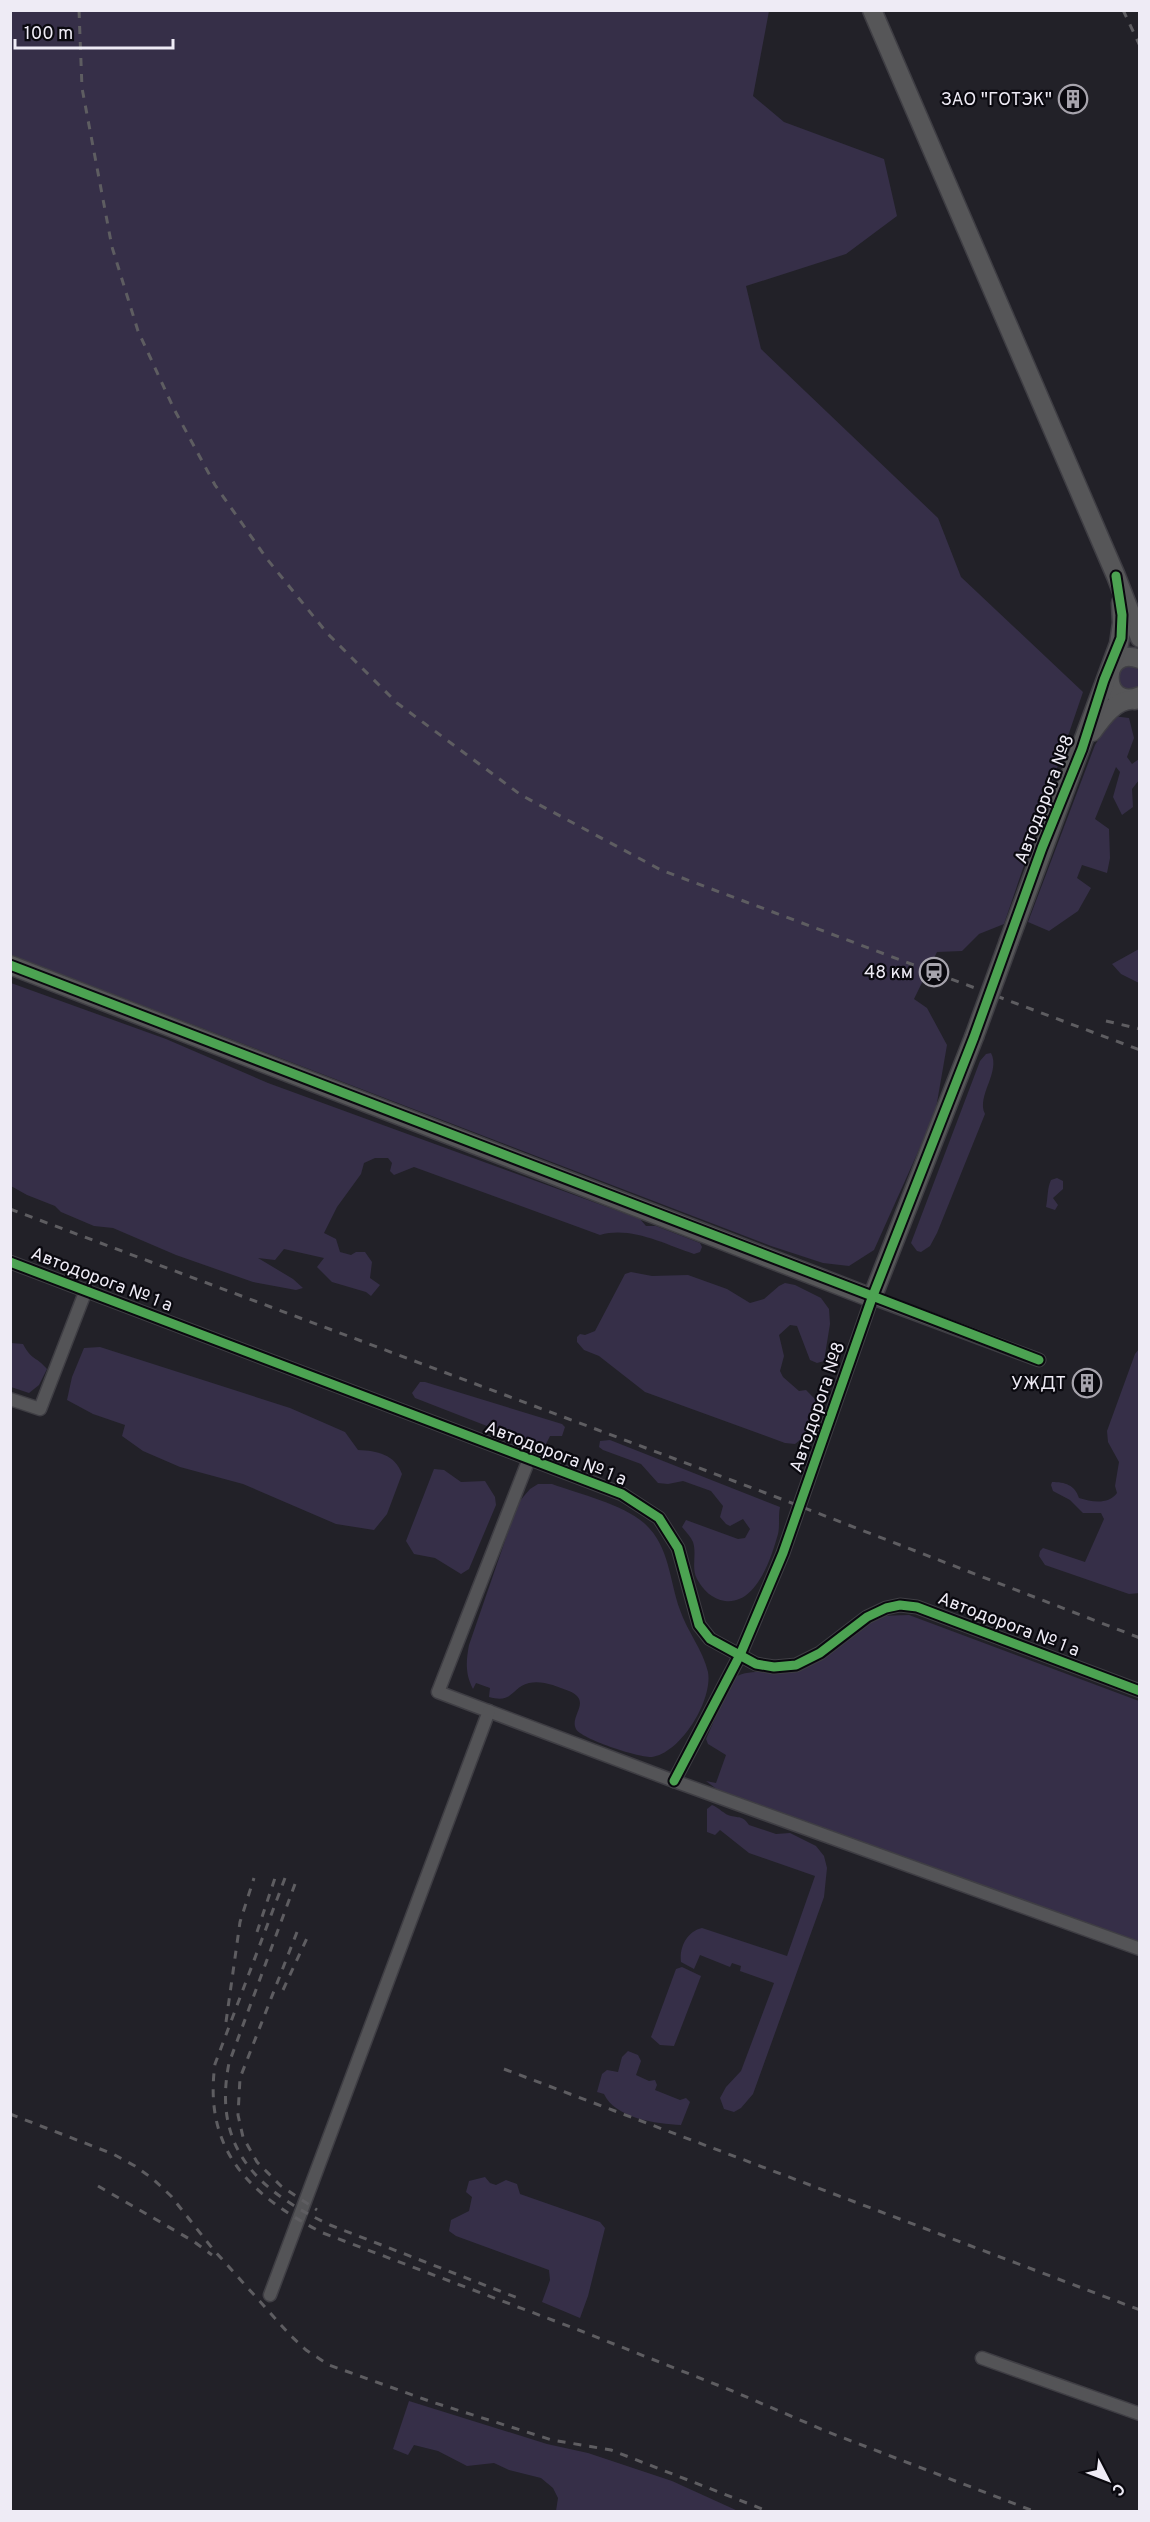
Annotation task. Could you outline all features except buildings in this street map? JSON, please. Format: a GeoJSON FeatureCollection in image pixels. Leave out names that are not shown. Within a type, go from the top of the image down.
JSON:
{"type":"FeatureCollection","features":[{"type":"Feature","properties":{"kind":"street"},"geometry":{"type":"LineString","coordinates":[[872,10],[1116,576],[1140,638]]}},
{"type":"Feature","properties":{"kind":"street","name":"Автодорога №8"},"geometry":{"type":"LineString","coordinates":[[674,1781],[740,1655],[783,1553],[872,1298],[974,1037],[1082,749],[1104,680],[1121,638],[1122,623],[1116,576]]}},
{"type":"Feature","properties":{"kind":"street"},"geometry":{"type":"LineString","coordinates":[[1136,699],[1120,697],[1112,690],[1109,670],[1122,658],[1129,656],[1140,659]]}},
{"type":"Feature","properties":{"kind":"street","name":"Автодорога №8"},"geometry":{"type":"LineString","coordinates":[[1082,749],[1105,716],[1119,704],[1136,699]]}},
{"type":"Feature","properties":{"kind":"street"},"geometry":{"type":"LineString","coordinates":[[10,965],[872,1298],[1039,1360]]}},
{"type":"Feature","properties":{"kind":"street","name":"Автодорога № 1 а"},"geometry":{"type":"LineString","coordinates":[[10,1263],[621,1494],[659,1518],[678,1548],[699,1625],[710,1640],[756,1664],[774,1667],[796,1665],[820,1653],[867,1617],[886,1608],[900,1605],[917,1607],[1140,1691]]}},
{"type":"Feature","properties":{"kind":"street"},"geometry":{"type":"LineString","coordinates":[[10,1399],[40,1409],[86,1290]]}},
{"type":"Feature","properties":{"kind":"street"},"geometry":{"type":"LineString","coordinates":[[529,1459],[438,1692],[674,1781],[1140,1949]]}},
{"type":"Feature","properties":{"kind":"street"},"geometry":{"type":"LineString","coordinates":[[270,2295],[489,1711]]}},
{"type":"Feature","properties":{"kind":"street"},"geometry":{"type":"LineString","coordinates":[[982,2358],[1140,2414]]}},
{"type":"Feature","properties":{"kind":"shaded area"},"geometry":{"type":"Polygon","coordinates":[[[10,11],[769,11],[753,96],[784,122],[884,159],[897,216],[846,254],[746,286],[761,349],[938,518],[961,577],[1083,692],[1004,924],[979,934],[962,951],[937,952],[914,999],[927,1008],[947,1045],[935,1114],[874,1250],[849,1266],[823,1263],[771,1246],[11,955],[10,11]]]}},
{"type":"Feature","properties":{"kind":"shaded area"},"geometry":{"type":"Polygon","coordinates":[[[1139,665],[1139,687],[1127,690],[1119,685],[1117,673],[1121,666],[1139,665]]]}},
{"type":"Feature","properties":{"kind":"shaded area"},"geometry":{"type":"Polygon","coordinates":[[[1113,716],[1129,718],[1134,738],[1127,757],[1132,764],[1139,759],[1139,780],[1132,789],[1133,807],[1122,815],[1113,797],[1120,772],[1116,767],[1095,819],[1109,829],[1110,858],[1107,873],[1082,865],[1077,878],[1091,888],[1078,911],[1049,931],[1028,922],[1095,745],[1113,716]]]}},
{"type":"Feature","properties":{"kind":"shaded area"},"geometry":{"type":"Polygon","coordinates":[[[1139,949],[1139,983],[1121,974],[1112,964],[1139,949]]]}},
{"type":"Feature","properties":{"kind":"shaded area"},"geometry":{"type":"Polygon","coordinates":[[[11,983],[166,1039],[268,1083],[640,1219],[646,1226],[656,1226],[700,1243],[702,1247],[700,1252],[694,1254],[635,1234],[600,1235],[414,1167],[394,1175],[390,1171],[392,1163],[388,1158],[375,1158],[364,1163],[361,1174],[337,1207],[324,1233],[336,1239],[340,1252],[351,1255],[356,1252],[365,1252],[372,1262],[370,1278],[380,1285],[371,1296],[366,1292],[332,1282],[317,1267],[324,1258],[284,1249],[275,1260],[258,1258],[293,1279],[303,1288],[296,1290],[253,1282],[176,1255],[113,1228],[94,1226],[11,1186],[11,983]]]}},
{"type":"Feature","properties":{"kind":"shaded area"},"geometry":{"type":"Polygon","coordinates":[[[991,1053],[993,1068],[984,1100],[985,1114],[937,1233],[930,1246],[921,1252],[917,1251],[911,1243],[980,1061],[986,1054],[991,1053]]]}},
{"type":"Feature","properties":{"kind":"shaded area"},"geometry":{"type":"Polygon","coordinates":[[[1057,1178],[1063,1181],[1063,1189],[1053,1198],[1058,1205],[1055,1210],[1046,1207],[1051,1180],[1057,1178]]]}},
{"type":"Feature","properties":{"kind":"shaded area"},"geometry":{"type":"Polygon","coordinates":[[[631,1272],[652,1276],[688,1275],[727,1289],[750,1303],[764,1299],[785,1283],[795,1285],[821,1298],[829,1309],[830,1324],[824,1361],[817,1363],[810,1360],[797,1326],[790,1325],[779,1335],[784,1356],[780,1371],[783,1377],[799,1391],[806,1390],[816,1400],[810,1424],[800,1440],[795,1444],[785,1443],[645,1392],[599,1356],[584,1350],[577,1342],[577,1337],[580,1334],[585,1335],[595,1331],[625,1274],[631,1272]]]}},
{"type":"Feature","properties":{"kind":"shaded area"},"geometry":{"type":"Polygon","coordinates":[[[11,1343],[23,1344],[29,1353],[47,1369],[39,1385],[29,1393],[11,1387],[11,1343]]]}},
{"type":"Feature","properties":{"kind":"shaded area"},"geometry":{"type":"Polygon","coordinates":[[[100,1347],[290,1408],[345,1432],[358,1450],[372,1451],[390,1458],[402,1474],[387,1514],[374,1530],[336,1524],[243,1484],[180,1467],[143,1451],[122,1436],[125,1425],[93,1414],[67,1400],[72,1377],[84,1348],[100,1347]]]}},
{"type":"Feature","properties":{"kind":"shaded area"},"geometry":{"type":"Polygon","coordinates":[[[1139,1349],[1140,1593],[1129,1594],[1045,1565],[1039,1556],[1043,1548],[1085,1562],[1104,1519],[1101,1513],[1083,1513],[1070,1500],[1053,1491],[1051,1485],[1052,1482],[1065,1484],[1075,1490],[1079,1498],[1094,1501],[1104,1501],[1117,1493],[1115,1486],[1119,1462],[1108,1442],[1107,1431],[1135,1354],[1139,1349]]]}},
{"type":"Feature","properties":{"kind":"shaded area"},"geometry":{"type":"Polygon","coordinates":[[[420,1382],[562,1424],[565,1427],[562,1436],[550,1436],[545,1446],[536,1445],[415,1398],[412,1393],[420,1382]]]}},
{"type":"Feature","properties":{"kind":"shaded area"},"geometry":{"type":"Polygon","coordinates":[[[610,1440],[780,1507],[779,1531],[771,1556],[754,1588],[736,1600],[725,1601],[712,1596],[699,1583],[695,1575],[693,1542],[682,1527],[686,1520],[738,1539],[745,1538],[750,1529],[743,1519],[730,1526],[726,1524],[720,1517],[723,1506],[711,1491],[683,1481],[658,1483],[641,1464],[599,1447],[600,1441],[610,1440]]]}},
{"type":"Feature","properties":{"kind":"shaded area"},"geometry":{"type":"Polygon","coordinates":[[[434,1469],[444,1470],[461,1482],[485,1481],[495,1497],[496,1505],[469,1569],[461,1574],[435,1558],[414,1554],[406,1541],[434,1469]]]}},
{"type":"Feature","properties":{"kind":"shaded area"},"geometry":{"type":"Polygon","coordinates":[[[538,1484],[552,1484],[624,1510],[644,1523],[659,1542],[668,1564],[680,1610],[708,1672],[705,1697],[693,1724],[674,1746],[663,1753],[652,1757],[636,1754],[599,1743],[580,1733],[575,1724],[579,1699],[576,1695],[559,1687],[534,1682],[523,1685],[508,1697],[497,1699],[489,1697],[490,1688],[476,1683],[473,1689],[470,1683],[467,1667],[469,1645],[518,1503],[530,1489],[538,1484]]]}},
{"type":"Feature","properties":{"kind":"shaded area"},"geometry":{"type":"Polygon","coordinates":[[[909,1615],[1139,1701],[1139,1942],[723,1794],[706,1781],[716,1783],[726,1755],[708,1744],[706,1739],[732,1679],[752,1672],[789,1671],[878,1616],[909,1615]]]}},
{"type":"Feature","properties":{"kind":"shaded area"},"geometry":{"type":"Polygon","coordinates":[[[712,1805],[729,1815],[743,1819],[749,1825],[776,1834],[790,1833],[816,1846],[824,1856],[827,1868],[824,1897],[753,2094],[741,2108],[734,2112],[724,2109],[720,2098],[726,2087],[741,2071],[774,1983],[740,1971],[741,1966],[732,1963],[730,1967],[700,1955],[694,1969],[681,1962],[683,1946],[688,1936],[702,1928],[787,1956],[815,1876],[749,1853],[720,1830],[715,1835],[707,1832],[707,1809],[712,1805]]]}},
{"type":"Feature","properties":{"kind":"shaded area"},"geometry":{"type":"Polygon","coordinates":[[[682,1967],[701,1976],[674,2046],[660,2045],[651,2037],[676,1969],[682,1967]]]}},
{"type":"Feature","properties":{"kind":"shaded area"},"geometry":{"type":"Polygon","coordinates":[[[628,2051],[638,2055],[641,2061],[636,2075],[649,2081],[655,2080],[657,2085],[655,2090],[680,2100],[686,2098],[690,2102],[681,2125],[637,2118],[617,2109],[604,2094],[597,2092],[602,2074],[607,2070],[618,2072],[622,2057],[628,2051]]]}},
{"type":"Feature","properties":{"kind":"shaded area"},"geometry":{"type":"Polygon","coordinates":[[[485,2177],[490,2183],[496,2185],[506,2180],[517,2184],[520,2194],[600,2222],[605,2228],[588,2296],[580,2318],[542,2302],[550,2280],[549,2270],[456,2236],[449,2231],[451,2220],[469,2211],[472,2197],[466,2192],[469,2181],[485,2177]]]}},
{"type":"Feature","properties":{"kind":"shaded area"},"geometry":{"type":"Polygon","coordinates":[[[409,2401],[547,2444],[588,2453],[672,2481],[738,2511],[556,2511],[558,2498],[553,2488],[541,2478],[509,2470],[494,2463],[467,2466],[438,2451],[414,2445],[408,2455],[393,2449],[409,2401]]]}},
{"type":"Feature","properties":{"kind":"railway"},"geometry":{"type":"LineString","coordinates":[[79,10],[82,88],[112,247],[138,331],[174,409],[215,485],[267,559],[327,633],[397,703],[521,795],[661,870],[1140,1050]]}},
{"type":"Feature","properties":{"kind":"railway"},"geometry":{"type":"LineString","coordinates":[[1123,10],[1140,46]]}},
{"type":"Feature","properties":{"kind":"railway"},"geometry":{"type":"LineString","coordinates":[[1106,1021],[1140,1029]]}},
{"type":"Feature","properties":{"kind":"railway"},"geometry":{"type":"LineString","coordinates":[[10,1209],[771,1495],[1140,1638]]}},
{"type":"Feature","properties":{"kind":"railway"},"geometry":{"type":"LineString","coordinates":[[257,1932],[276,1875]]}},
{"type":"Feature","properties":{"kind":"railway"},"geometry":{"type":"LineString","coordinates":[[226,2022],[240,1922],[254,1878]]}},
{"type":"Feature","properties":{"kind":"railway"},"geometry":{"type":"LineString","coordinates":[[285,1878],[215,2064],[213,2095],[217,2122],[225,2146],[238,2167],[254,2186],[274,2203],[323,2233],[576,2329],[735,2392],[828,2432],[1036,2512]]}},
{"type":"Feature","properties":{"kind":"railway"},"geometry":{"type":"LineString","coordinates":[[295,1884],[229,2063],[226,2093],[227,2119],[235,2143],[246,2163],[262,2181],[304,2212],[330,2225],[523,2300]]}},
{"type":"Feature","properties":{"kind":"railway"},"geometry":{"type":"LineString","coordinates":[[297,1932],[240,2078],[238,2115],[243,2137],[257,2162],[281,2186],[317,2210]]}},
{"type":"Feature","properties":{"kind":"railway"},"geometry":{"type":"LineString","coordinates":[[283,1990],[308,1936]]}},
{"type":"Feature","properties":{"kind":"railway"},"geometry":{"type":"LineString","coordinates":[[504,2069],[1140,2310]]}},
{"type":"Feature","properties":{"kind":"railway"},"geometry":{"type":"LineString","coordinates":[[10,2114],[113,2154],[153,2179],[171,2196],[212,2248],[290,2335],[306,2350],[329,2365],[432,2402],[552,2440],[611,2450],[770,2512]]}},
{"type":"Feature","properties":{"kind":"railway"},"geometry":{"type":"LineString","coordinates":[[98,2186],[193,2241],[212,2255]]}},
{"type":"Feature","properties":{"kind":"cycle path"},"geometry":{"type":"LineString","coordinates":[[674,1781],[740,1655],[783,1553],[872,1298],[974,1037],[1042,848],[1082,749],[1104,680],[1121,638],[1122,615],[1116,576]]}},
{"type":"Feature","properties":{"kind":"cycle path"},"geometry":{"type":"LineString","coordinates":[[10,965],[1039,1360]]}},
{"type":"Feature","properties":{"kind":"cycle path"},"geometry":{"type":"LineString","coordinates":[[10,1262],[622,1494],[659,1518],[678,1548],[699,1625],[710,1639],[756,1664],[774,1667],[796,1665],[820,1653],[867,1617],[886,1608],[900,1605],[917,1607],[1140,1691]]}},
{"type":"Feature","properties":{"kind":"place","name":"ЗАО \"ГОТЭК\""},"geometry":{"type":"Point","coordinates":[1073,99]}},
{"type":"Feature","properties":{"kind":"place","name":"48 км"},"geometry":{"type":"Point","coordinates":[934,972]}},
{"type":"Feature","properties":{"kind":"place","name":"УЖДТ"},"geometry":{"type":"Point","coordinates":[1087,1383]}}]}
